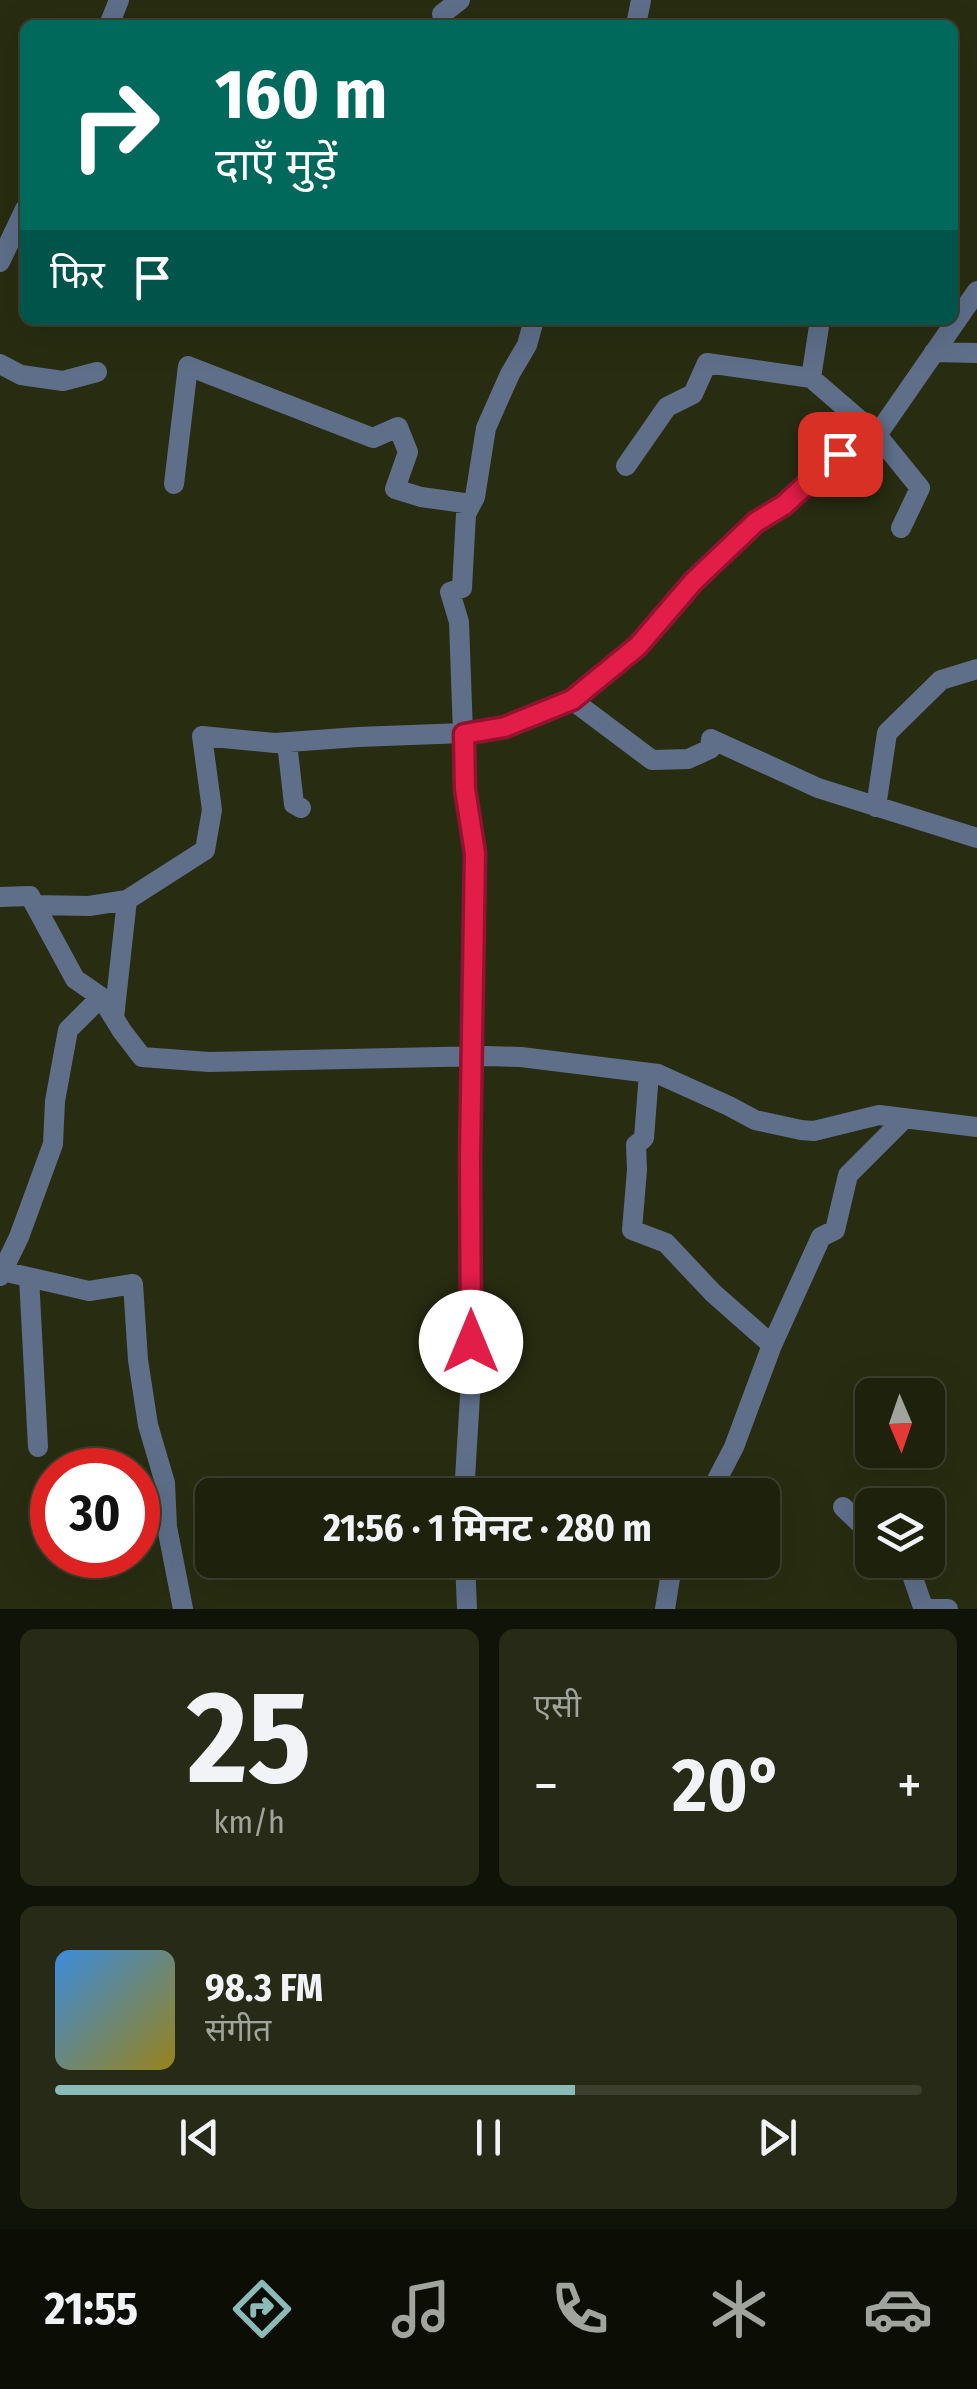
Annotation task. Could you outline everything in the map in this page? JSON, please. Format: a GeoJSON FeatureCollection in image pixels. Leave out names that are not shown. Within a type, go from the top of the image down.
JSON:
{"type":"FeatureCollection","features":[{"type":"Feature","properties":{"kind":"street"},"geometry":{"type":"LineString","coordinates":[[442,14],[460,0]]}},
{"type":"Feature","properties":{"kind":"street"},"geometry":{"type":"LineString","coordinates":[[0,262],[20,220]]}},
{"type":"Feature","properties":{"kind":"street"},"geometry":{"type":"LineString","coordinates":[[958,317],[977,290]]}},
{"type":"Feature","properties":{"kind":"street"},"geometry":{"type":"LineString","coordinates":[[465,1478],[471,1380],[475,853],[465,789],[459,622],[450,592],[462,588],[466,514],[475,497],[486,428],[527,345],[533,325]]}},
{"type":"Feature","properties":{"kind":"street"},"geometry":{"type":"LineString","coordinates":[[811,378],[819,325]]}},
{"type":"Feature","properties":{"kind":"street"},"geometry":{"type":"LineString","coordinates":[[35,905],[90,906],[127,900],[205,850],[212,810],[202,736],[275,744],[464,734],[505,727],[572,700],[638,646],[693,582],[756,522],[784,505],[873,432],[953,325]]}},
{"type":"Feature","properties":{"kind":"street"},"geometry":{"type":"LineString","coordinates":[[934,352],[977,353]]}},
{"type":"Feature","properties":{"kind":"street"},"geometry":{"type":"LineString","coordinates":[[626,466],[667,407],[693,394],[707,363],[811,378],[873,432],[920,488],[901,528]]}},
{"type":"Feature","properties":{"kind":"street"},"geometry":{"type":"LineString","coordinates":[[0,364],[21,374],[64,381],[97,372]]}},
{"type":"Feature","properties":{"kind":"street"},"geometry":{"type":"LineString","coordinates":[[174,484],[188,366],[373,438],[398,427],[408,452],[395,489],[470,504]]}},
{"type":"Feature","properties":{"kind":"street"},"geometry":{"type":"LineString","coordinates":[[876,808],[887,733],[941,680],[977,669]]}},
{"type":"Feature","properties":{"kind":"street"},"geometry":{"type":"LineString","coordinates":[[572,700],[652,760],[688,759],[710,749],[711,740],[818,788],[977,838]]}},
{"type":"Feature","properties":{"kind":"street"},"geometry":{"type":"LineString","coordinates":[[288,742],[294,804],[300,808]]}},
{"type":"Feature","properties":{"kind":"street"},"geometry":{"type":"LineString","coordinates":[[0,897],[30,896],[75,980],[102,997],[142,1057],[209,1062],[521,1057],[658,1074],[755,1120],[800,1130],[814,1131],[879,1115],[977,1127]]}},
{"type":"Feature","properties":{"kind":"street"},"geometry":{"type":"LineString","coordinates":[[114,1018],[127,900]]}},
{"type":"Feature","properties":{"kind":"street"},"geometry":{"type":"LineString","coordinates":[[102,997],[68,1030],[55,1101],[54,1144],[1,1273],[89,1291],[133,1284],[140,1376],[148,1425],[165,1483],[166,1527],[183,1609]]}},
{"type":"Feature","properties":{"kind":"street"},"geometry":{"type":"LineString","coordinates":[[649,1073],[644,1138],[636,1145],[632,1230],[666,1243],[713,1293],[772,1345]]}},
{"type":"Feature","properties":{"kind":"street"},"geometry":{"type":"LineString","coordinates":[[718,1478],[821,1237],[835,1230],[848,1175],[905,1118]]}},
{"type":"Feature","properties":{"kind":"street"},"geometry":{"type":"LineString","coordinates":[[29,1277],[38,1447]]}},
{"type":"Feature","properties":{"kind":"street"},"geometry":{"type":"LineString","coordinates":[[844,1507],[855,1518]]}},
{"type":"Feature","properties":{"kind":"street"},"geometry":{"type":"LineString","coordinates":[[465,1578],[467,1609]]}},
{"type":"Feature","properties":{"kind":"street"},"geometry":{"type":"LineString","coordinates":[[665,1609],[670,1578]]}},
{"type":"Feature","properties":{"kind":"street"},"geometry":{"type":"LineString","coordinates":[[913,1578],[923,1608],[948,1609]]}},
{"type":"Feature","properties":{"kind":"route"},"geometry":{"type":"LineString","coordinates":[[471,1342],[475,853],[465,789],[464,734],[505,727],[572,700],[638,646],[693,582],[756,522],[784,505],[840,454]]}}]}
